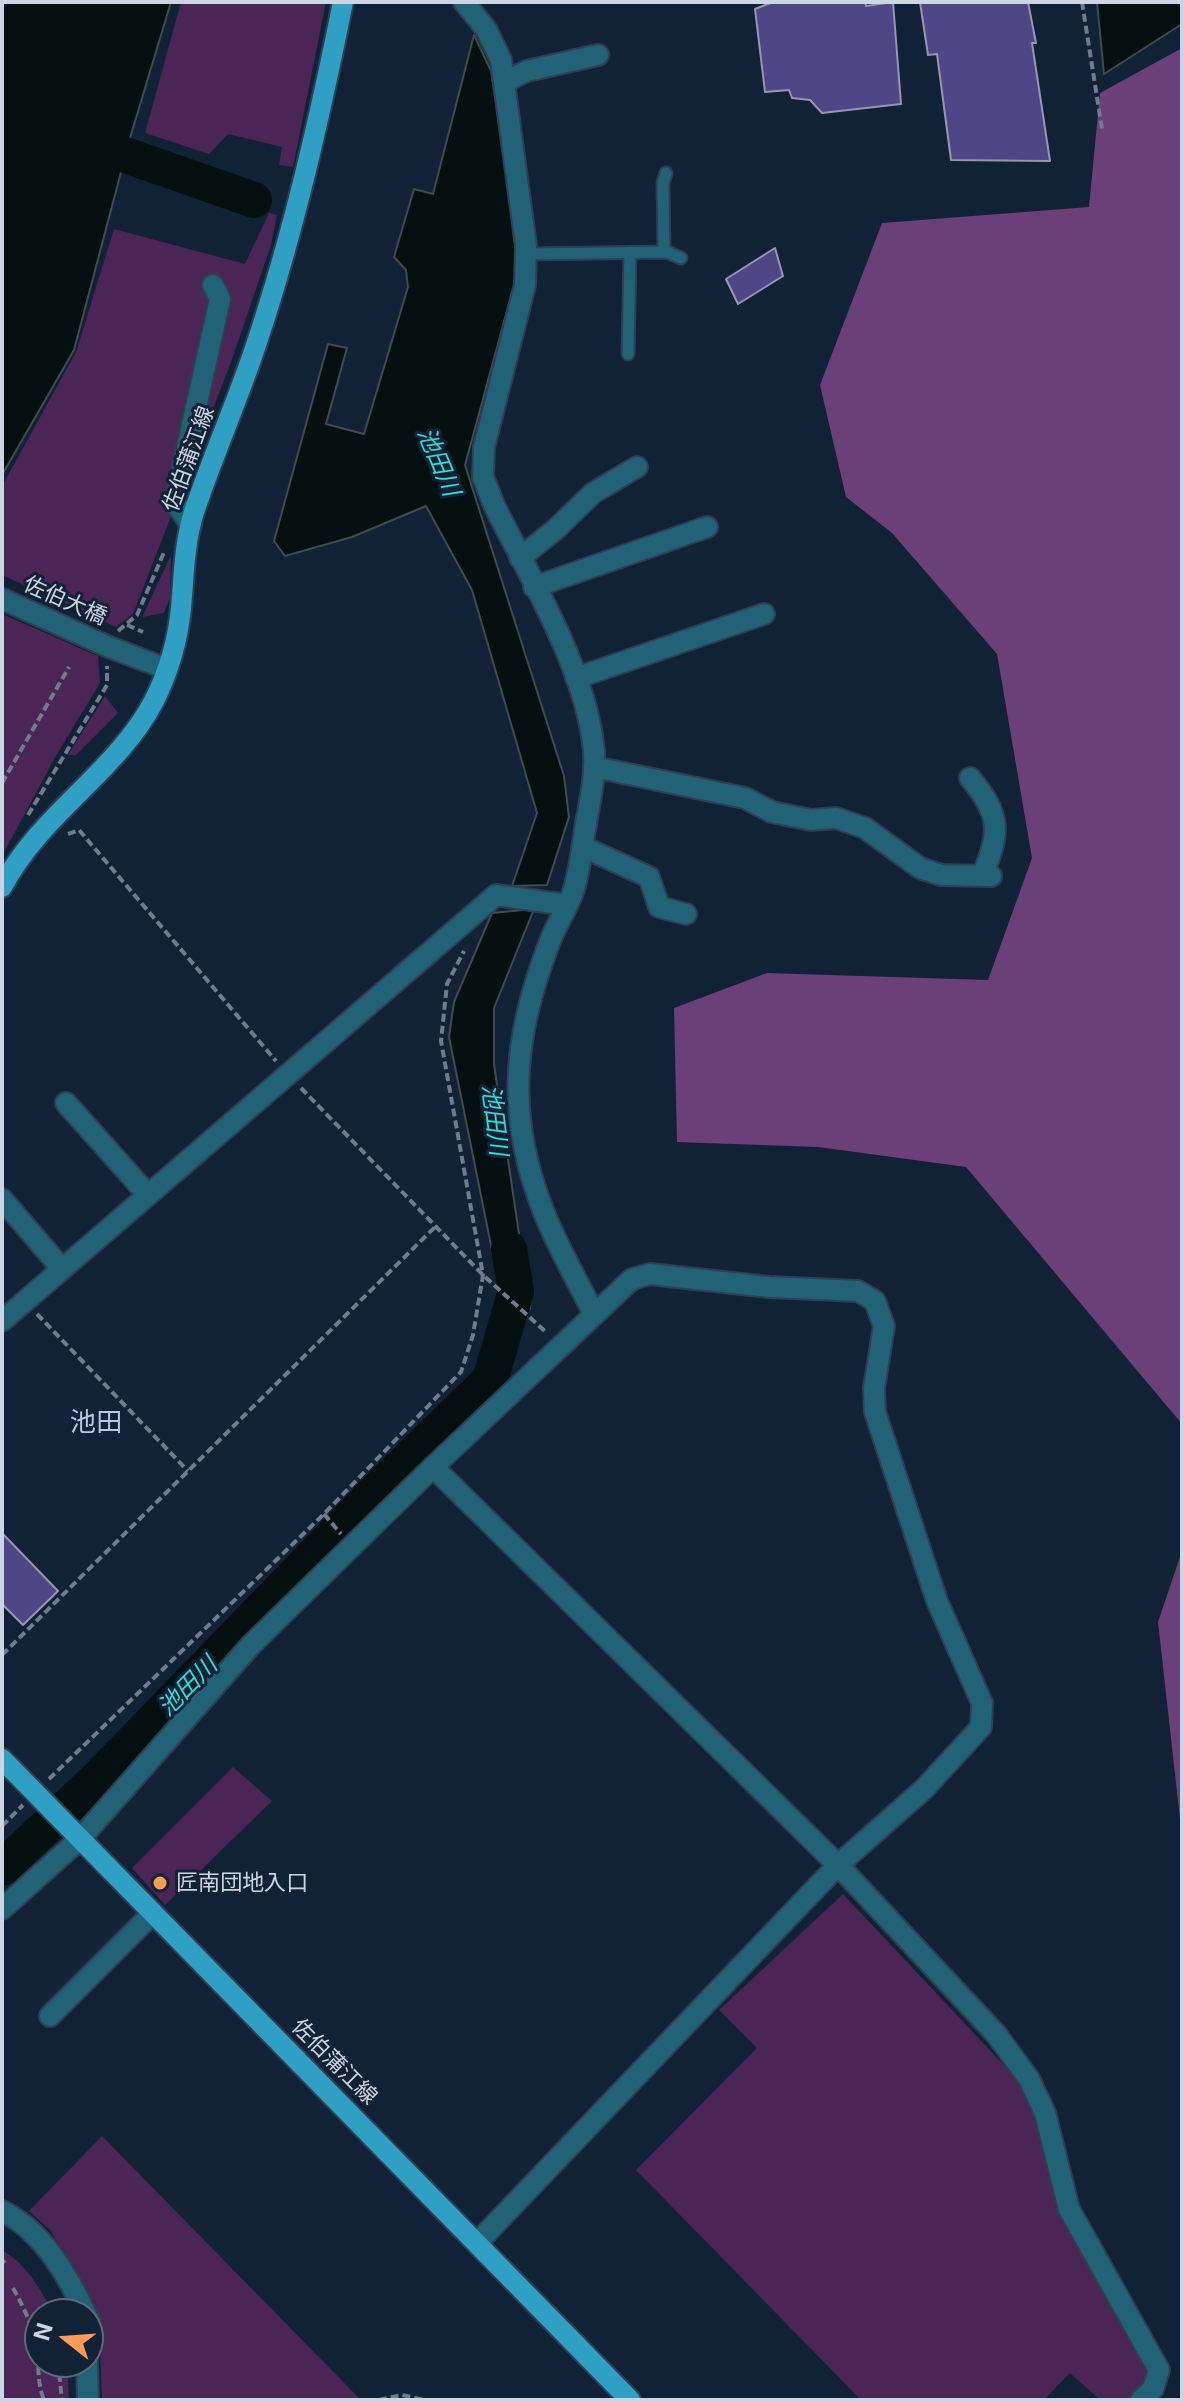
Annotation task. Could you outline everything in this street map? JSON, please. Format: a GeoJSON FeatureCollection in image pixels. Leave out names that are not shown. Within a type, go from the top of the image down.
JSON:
{"type":"FeatureCollection","features":[{"type":"Feature","properties":{"kind":"main road","name":"佐伯蒲江線"},"geometry":{"type":"LineString","coordinates":[[2,887],[44,826],[126,743],[155,699],[167,669],[181,610],[191,525],[257,342],[287,243],[343,2]]}},
{"type":"Feature","properties":{"kind":"main road","name":"佐伯蒲江線"},"geometry":{"type":"LineString","coordinates":[[2,1759],[630,2400]]}},
{"type":"Feature","properties":{"kind":"street"},"geometry":{"type":"LineString","coordinates":[[464,2],[486,29],[501,60],[526,254],[525,285],[484,447],[482,469],[485,487],[576,678],[591,729],[594,767],[583,859],[549,943],[523,1022],[516,1089],[524,1142],[542,1210],[594,1314]]}},
{"type":"Feature","properties":{"kind":"street"},"geometry":{"type":"LineString","coordinates":[[504,82],[527,71],[598,55]]}},
{"type":"Feature","properties":{"kind":"street"},"geometry":{"type":"LineString","coordinates":[[191,525],[175,502],[220,299],[213,285]]}},
{"type":"Feature","properties":{"kind":"street"},"geometry":{"type":"LineString","coordinates":[[520,558],[593,493],[637,467]]}},
{"type":"Feature","properties":{"kind":"street"},"geometry":{"type":"LineString","coordinates":[[534,587],[707,527]]}},
{"type":"Feature","properties":{"kind":"street","name":"佐伯大橋"},"geometry":{"type":"LineString","coordinates":[[2,599],[108,655],[167,669]]}},
{"type":"Feature","properties":{"kind":"street"},"geometry":{"type":"LineString","coordinates":[[576,678],[764,614]]}},
{"type":"Feature","properties":{"kind":"street"},"geometry":{"type":"LineString","coordinates":[[594,767],[745,798],[772,812],[811,820],[836,818],[865,828],[920,868],[941,875],[986,876],[996,843],[994,815],[986,797],[970,778]]}},
{"type":"Feature","properties":{"kind":"street"},"geometry":{"type":"LineString","coordinates":[[583,847],[649,877],[659,907],[686,914]]}},
{"type":"Feature","properties":{"kind":"street"},"geometry":{"type":"LineString","coordinates":[[2,1321],[496,895],[566,905]]}},
{"type":"Feature","properties":{"kind":"street"},"geometry":{"type":"LineString","coordinates":[[66,1103],[148,1195]]}},
{"type":"Feature","properties":{"kind":"street"},"geometry":{"type":"LineString","coordinates":[[2,1199],[62,1269]]}},
{"type":"Feature","properties":{"kind":"street"},"geometry":{"type":"LineString","coordinates":[[2,1909],[251,1645],[632,1279],[650,1274],[769,1287],[858,1291],[875,1301],[884,1326],[874,1388],[875,1412],[937,1601],[982,1703],[981,1727],[924,1789],[838,1865],[478,2242]]}},
{"type":"Feature","properties":{"kind":"street"},"geometry":{"type":"LineString","coordinates":[[433,1467],[838,1865],[996,2034],[1029,2079],[1045,2113],[1069,2209],[1159,2370],[1153,2389],[1141,2400]]}},
{"type":"Feature","properties":{"kind":"street"},"geometry":{"type":"LineString","coordinates":[[50,2016],[153,1913]]}},
{"type":"Feature","properties":{"kind":"street"},"geometry":{"type":"LineString","coordinates":[[2,2211],[41,2242],[79,2298]]}},
{"type":"Feature","properties":{"kind":"street"},"geometry":{"type":"LineString","coordinates":[[87,2378],[88,2400]]}},
{"type":"Feature","properties":{"kind":"lane"},"geometry":{"type":"LineString","coordinates":[[664,252],[663,183],[666,173]]}},
{"type":"Feature","properties":{"kind":"lane"},"geometry":{"type":"LineString","coordinates":[[526,254],[664,252],[681,258]]}},
{"type":"Feature","properties":{"kind":"lane"},"geometry":{"type":"LineString","coordinates":[[628,354],[630,253]]}},
{"type":"Feature","properties":{"kind":"path"},"geometry":{"type":"LineString","coordinates":[[1082,2],[1102,129]]}},
{"type":"Feature","properties":{"kind":"path"},"geometry":{"type":"LineString","coordinates":[[126,625],[143,632]]}},
{"type":"Feature","properties":{"kind":"path"},"geometry":{"type":"LineString","coordinates":[[26,818],[107,685],[108,655]]}},
{"type":"Feature","properties":{"kind":"path"},"geometry":{"type":"LineString","coordinates":[[2,783],[69,667]]}},
{"type":"Feature","properties":{"kind":"path"},"geometry":{"type":"LineString","coordinates":[[66,834],[79,830],[287,1074],[484,1275],[549,1335]]}},
{"type":"Feature","properties":{"kind":"path"},"geometry":{"type":"LineString","coordinates":[[2,1826],[324,1514],[461,1372],[473,1335],[484,1275],[441,1041],[447,984],[468,942]]}},
{"type":"Feature","properties":{"kind":"path"},"geometry":{"type":"LineString","coordinates":[[2,1655],[436,1226]]}},
{"type":"Feature","properties":{"kind":"path"},"geometry":{"type":"LineString","coordinates":[[25,1301],[188,1471]]}},
{"type":"Feature","properties":{"kind":"path"},"geometry":{"type":"LineString","coordinates":[[13,2288],[29,2316],[36,2346],[38,2385],[44,2400]]}},
{"type":"Feature","properties":{"kind":"path"},"geometry":{"type":"LineString","coordinates":[[60,2378],[62,2400]]}},
{"type":"Feature","properties":{"kind":"path"},"geometry":{"type":"LineString","coordinates":[[379,2400],[402,2395],[425,2400]]}},
{"type":"Feature","properties":{"kind":"shaded area"},"geometry":{"type":"Polygon","coordinates":[[[181,2],[326,2],[293,167],[279,165],[282,147],[228,134],[209,154],[145,133],[181,2]]]}},
{"type":"Feature","properties":{"kind":"shaded area"},"geometry":{"type":"Polygon","coordinates":[[[1182,48],[1182,1424],[966,1167],[818,1147],[677,1142],[674,1008],[767,973],[988,980],[1032,858],[997,654],[892,533],[846,497],[820,385],[882,223],[1089,207],[1100,93],[1182,48]]]}},
{"type":"Feature","properties":{"kind":"shaded area"},"geometry":{"type":"Polygon","coordinates":[[[269,213],[277,215],[271,245],[230,365],[133,614],[116,627],[2,575],[2,486],[76,352],[114,229],[245,264],[269,213]]]}},
{"type":"Feature","properties":{"kind":"shaded area"},"geometry":{"type":"Polygon","coordinates":[[[171,555],[170,598],[164,613],[142,617],[171,555]]]}},
{"type":"Feature","properties":{"kind":"shaded area"},"geometry":{"type":"Polygon","coordinates":[[[2,614],[98,656],[100,683],[57,754],[2,856],[2,614]]]}},
{"type":"Feature","properties":{"kind":"shaded area"},"geometry":{"type":"Polygon","coordinates":[[[105,696],[118,713],[76,755],[68,755],[105,696]]]}},
{"type":"Feature","properties":{"kind":"shaded area"},"geometry":{"type":"Polygon","coordinates":[[[1182,1551],[1182,1837],[1158,1622],[1182,1551]]]}},
{"type":"Feature","properties":{"kind":"shaded area"},"geometry":{"type":"Polygon","coordinates":[[[233,1767],[272,1801],[165,1905],[132,1868],[233,1767]]]}},
{"type":"Feature","properties":{"kind":"shaded area"},"geometry":{"type":"Polygon","coordinates":[[[843,1894],[1017,2079],[1035,2110],[1063,2219],[1150,2369],[1148,2384],[1131,2400],[1100,2400],[1070,2373],[1044,2400],[861,2400],[636,2170],[757,2048],[719,2010],[843,1894]]]}},
{"type":"Feature","properties":{"kind":"shaded area"},"geometry":{"type":"Polygon","coordinates":[[[102,2136],[361,2400],[102,2400],[104,2298],[90,2298],[50,2230],[29,2211],[102,2136]]]}},
{"type":"Feature","properties":{"kind":"shaded area"},"geometry":{"type":"Polygon","coordinates":[[[2,2250],[19,2263],[44,2298],[24,2298],[24,2378],[68,2378],[69,2400],[2,2400],[2,2250]]]}},
{"type":"Feature","properties":{"kind":"water"},"geometry":{"type":"Polygon","coordinates":[[[2,2],[171,2],[130,138],[74,350],[2,475],[2,2]]]}},
{"type":"Feature","properties":{"kind":"water"},"geometry":{"type":"Polygon","coordinates":[[[1097,2],[1182,2],[1182,24],[1104,74],[1097,2]]]}},
{"type":"Feature","properties":{"kind":"water"},"geometry":{"type":"Polygon","coordinates":[[[474,35],[491,71],[513,212],[517,274],[465,465],[564,776],[569,817],[547,885],[512,886],[537,813],[472,590],[426,506],[352,537],[285,556],[274,541],[328,344],[347,348],[326,424],[364,434],[408,287],[406,270],[394,257],[414,189],[433,194],[474,35]]]}},
{"type":"Feature","properties":{"kind":"water"},"geometry":{"type":"Polygon","coordinates":[[[534,909],[494,1008],[494,1064],[530,1309],[498,1280],[449,1037],[454,1002],[492,913],[534,909]]]}},
{"type":"Feature","properties":{"kind":"building"},"geometry":{"type":"Polygon","coordinates":[[[773,2],[865,2],[866,6],[893,2],[901,104],[822,113],[810,100],[792,98],[789,90],[765,92],[755,9],[773,2]]]}},
{"type":"Feature","properties":{"kind":"building"},"geometry":{"type":"Polygon","coordinates":[[[920,2],[1028,2],[1050,161],[951,160],[937,54],[928,55],[920,2]]]}},
{"type":"Feature","properties":{"kind":"building"},"geometry":{"type":"Polygon","coordinates":[[[775,248],[783,276],[738,304],[726,279],[775,248]]]}},
{"type":"Feature","properties":{"kind":"building"},"geometry":{"type":"Polygon","coordinates":[[[2,1533],[58,1591],[23,1625],[2,1604],[2,1533]]]}},
{"type":"Feature","properties":{"kind":"waterway","name":"池田川"},"geometry":{"type":"LineString","coordinates":[[2,112],[254,200]]}},
{"type":"Feature","properties":{"kind":"waterway","name":"池田川"},"geometry":{"type":"LineString","coordinates":[[2,1868],[97,1779],[377,1490],[490,1380],[516,1291],[509,1249]]}},
{"type":"Feature","properties":{"kind":"place","name":"匠南団地入口"},"geometry":{"type":"Point","coordinates":[160,1883]}},
{"type":"Feature","properties":{"kind":"district","name":"池田"},"geometry":{"type":"Point","coordinates":[96,1423]}}]}
